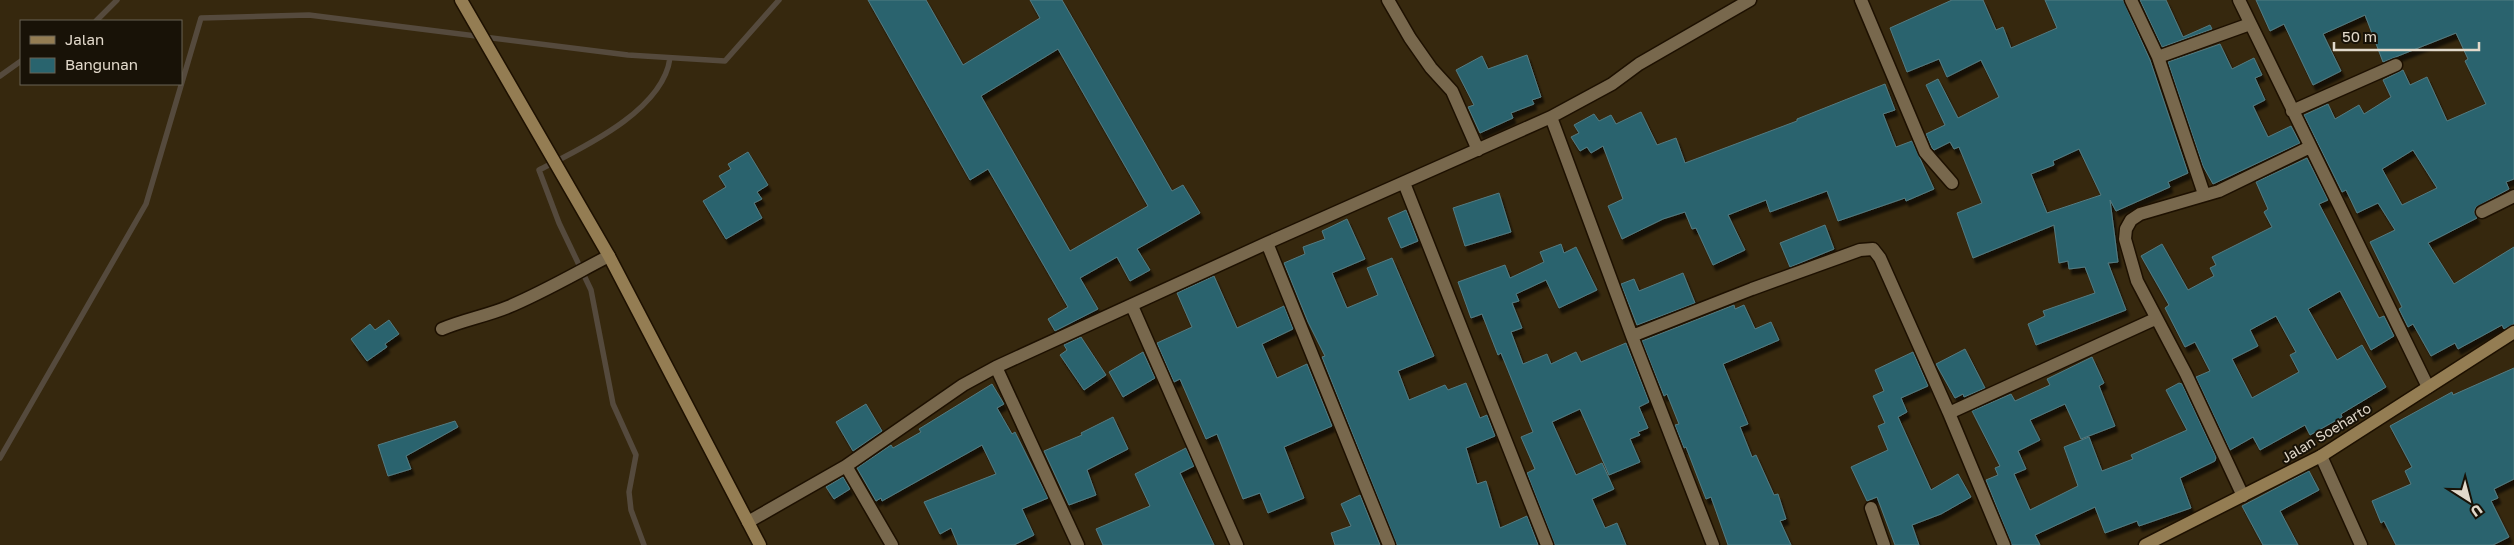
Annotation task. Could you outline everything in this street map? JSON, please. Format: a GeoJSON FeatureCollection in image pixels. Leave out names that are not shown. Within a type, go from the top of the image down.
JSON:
{"type":"FeatureCollection","features":[{"type":"Feature","properties":{"kind":"main road"},"geometry":{"type":"LineString","coordinates":[[461,0],[609,256],[760,545]]}},
{"type":"Feature","properties":{"kind":"main road","name":"Jalan Soeharto"},"geometry":{"type":"LineString","coordinates":[[2145,545],[2321,456],[2514,332]]}},
{"type":"Feature","properties":{"kind":"street"},"geometry":{"type":"LineString","coordinates":[[1388,0],[1420,53],[1452,91],[1478,150]]}},
{"type":"Feature","properties":{"kind":"street"},"geometry":{"type":"LineString","coordinates":[[748,522],[846,466],[963,385],[996,367],[1267,243],[1551,117],[1612,84],[1639,64],[1750,0]]}},
{"type":"Feature","properties":{"kind":"street"},"geometry":{"type":"LineString","coordinates":[[1861,0],[1925,152],[1952,183]]}},
{"type":"Feature","properties":{"kind":"street"},"geometry":{"type":"LineString","coordinates":[[2132,0],[2158,56],[2204,194]]}},
{"type":"Feature","properties":{"kind":"street"},"geometry":{"type":"LineString","coordinates":[[2240,0],[2292,111],[2428,387]]}},
{"type":"Feature","properties":{"kind":"street"},"geometry":{"type":"LineString","coordinates":[[2158,56],[2250,24]]}},
{"type":"Feature","properties":{"kind":"street"},"geometry":{"type":"LineString","coordinates":[[2292,111],[2396,65]]}},
{"type":"Feature","properties":{"kind":"street"},"geometry":{"type":"LineString","coordinates":[[1551,117],[1632,336],[1713,545]]}},
{"type":"Feature","properties":{"kind":"street"},"geometry":{"type":"LineString","coordinates":[[2243,496],[2186,374],[2136,281],[2125,239],[2126,229],[2131,220],[2140,214],[2219,191],[2310,146]]}},
{"type":"Feature","properties":{"kind":"street"},"geometry":{"type":"LineString","coordinates":[[1404,183],[1547,545]]}},
{"type":"Feature","properties":{"kind":"street"},"geometry":{"type":"LineString","coordinates":[[2482,212],[2514,196]]}},
{"type":"Feature","properties":{"kind":"street"},"geometry":{"type":"LineString","coordinates":[[1267,243],[1388,545]]}},
{"type":"Feature","properties":{"kind":"street"},"geometry":{"type":"LineString","coordinates":[[1632,336],[1752,289],[1860,250],[1872,249],[1880,258],[1949,413],[2004,545]]}},
{"type":"Feature","properties":{"kind":"street"},"geometry":{"type":"LineString","coordinates":[[442,328],[464,319],[488,315],[509,307],[609,256]]}},
{"type":"Feature","properties":{"kind":"street"},"geometry":{"type":"LineString","coordinates":[[1132,306],[1237,545]]}},
{"type":"Feature","properties":{"kind":"street"},"geometry":{"type":"LineString","coordinates":[[1949,413],[2155,319]]}},
{"type":"Feature","properties":{"kind":"street"},"geometry":{"type":"LineString","coordinates":[[996,367],[1078,545]]}},
{"type":"Feature","properties":{"kind":"street"},"geometry":{"type":"LineString","coordinates":[[2321,456],[2361,545]]}},
{"type":"Feature","properties":{"kind":"street"},"geometry":{"type":"LineString","coordinates":[[846,466],[892,545]]}},
{"type":"Feature","properties":{"kind":"street"},"geometry":{"type":"LineString","coordinates":[[1871,508],[1884,545]]}},
{"type":"Feature","properties":{"kind":"building"},"geometry":{"type":"Polygon","coordinates":[[[868,0],[926,0],[963,65],[1040,18],[1030,0],[1062,0],[1172,191],[1183,185],[1200,213],[1137,249],[1150,270],[1130,281],[1117,257],[1080,278],[1098,309],[1055,331],[1048,319],[1068,307],[988,169],[970,180],[868,0]],[[1058,49],[981,96],[1070,251],[1148,206],[1058,49]]]}},
{"type":"Feature","properties":{"kind":"building"},"geometry":{"type":"Polygon","coordinates":[[[1952,0],[1983,0],[1996,30],[2003,27],[2011,48],[2057,28],[2045,0],[2123,0],[2150,60],[2188,173],[2168,182],[2170,187],[2116,211],[2110,200],[2118,262],[2108,263],[2126,310],[2036,345],[2028,324],[2045,316],[2043,311],[2095,293],[2085,267],[2069,269],[2068,261],[2059,263],[2054,225],[1973,258],[1957,213],[1982,203],[1959,147],[1954,149],[1950,142],[1934,150],[1932,148],[1926,134],[1945,125],[1926,85],[1938,79],[1958,118],[1999,97],[1981,60],[1947,77],[1939,59],[1907,72],[1890,28],[1952,0]],[[2079,149],[2053,161],[2054,165],[2031,174],[2047,213],[2101,195],[2079,149]]]}},
{"type":"Feature","properties":{"kind":"building"},"geometry":{"type":"Polygon","coordinates":[[[2140,0],[2166,0],[2183,37],[2210,25],[2212,29],[2162,47],[2140,0]]]}},
{"type":"Feature","properties":{"kind":"building"},"geometry":{"type":"Polygon","coordinates":[[[2256,0],[2514,0],[2514,179],[2506,182],[2509,189],[2476,207],[2474,212],[2477,218],[2428,243],[2454,284],[2514,247],[2514,324],[2504,329],[2502,325],[2458,349],[2455,343],[2431,356],[2413,324],[2408,327],[2399,309],[2402,307],[2370,242],[2395,230],[2378,203],[2357,213],[2346,190],[2342,192],[2304,115],[2328,104],[2335,119],[2359,105],[2364,114],[2391,97],[2383,80],[2403,70],[2410,85],[2427,77],[2447,121],[2486,104],[2465,61],[2468,59],[2456,33],[2383,62],[2365,15],[2323,34],[2341,71],[2313,85],[2284,24],[2270,31],[2256,0]],[[2413,150],[2382,169],[2402,205],[2437,188],[2413,150]]]}},
{"type":"Feature","properties":{"kind":"building"},"geometry":{"type":"Polygon","coordinates":[[[2220,44],[2232,69],[2254,58],[2262,75],[2255,78],[2265,100],[2253,106],[2268,137],[2291,126],[2300,143],[2213,184],[2203,166],[2168,62],[2220,44]]]}},
{"type":"Feature","properties":{"kind":"building"},"geometry":{"type":"Polygon","coordinates":[[[1527,55],[1541,97],[1532,100],[1534,104],[1511,113],[1513,118],[1480,133],[1468,107],[1474,105],[1456,70],[1482,56],[1488,69],[1527,55]]]}},
{"type":"Feature","properties":{"kind":"building"},"geometry":{"type":"Polygon","coordinates":[[[1885,84],[1895,110],[1883,114],[1896,147],[1912,141],[1934,189],[1906,201],[1905,198],[1838,221],[1827,191],[1770,212],[1766,200],[1728,215],[1745,250],[1713,265],[1696,228],[1692,229],[1685,212],[1663,219],[1622,239],[1608,206],[1623,199],[1603,146],[1591,153],[1587,147],[1580,151],[1571,137],[1579,133],[1574,125],[1594,114],[1599,121],[1611,115],[1616,124],[1641,112],[1657,145],[1676,138],[1685,163],[1797,121],[1797,119],[1885,84]]]}},
{"type":"Feature","properties":{"kind":"building"},"geometry":{"type":"Polygon","coordinates":[[[748,152],[768,185],[757,192],[762,199],[754,203],[762,218],[726,239],[703,201],[726,187],[719,176],[731,169],[728,164],[748,152]]]}},
{"type":"Feature","properties":{"kind":"building"},"geometry":{"type":"Polygon","coordinates":[[[2307,158],[2328,200],[2319,204],[2379,318],[2384,316],[2394,336],[2371,350],[2340,291],[2308,309],[2337,360],[2362,345],[2386,387],[2341,414],[2342,417],[2310,435],[2305,425],[2260,450],[2253,437],[2230,450],[2196,377],[2210,371],[2195,342],[2185,347],[2165,308],[2169,305],[2141,256],[2162,244],[2188,290],[2214,276],[2210,268],[2216,265],[2212,257],[2272,227],[2264,212],[2268,209],[2256,182],[2307,158]],[[2276,316],[2250,330],[2258,346],[2232,359],[2252,398],[2299,372],[2290,355],[2296,352],[2276,316]]]}},
{"type":"Feature","properties":{"kind":"building"},"geometry":{"type":"Polygon","coordinates":[[[1499,193],[1511,232],[1465,246],[1453,208],[1499,193]]]}},
{"type":"Feature","properties":{"kind":"building"},"geometry":{"type":"Polygon","coordinates":[[[1406,210],[1418,241],[1401,248],[1388,218],[1406,210]]]}},
{"type":"Feature","properties":{"kind":"building"},"geometry":{"type":"Polygon","coordinates":[[[1347,219],[1365,259],[1332,273],[1347,308],[1378,295],[1367,268],[1392,258],[1434,356],[1398,371],[1409,400],[1445,385],[1448,390],[1466,383],[1480,418],[1487,415],[1495,436],[1466,448],[1477,484],[1486,481],[1500,528],[1527,516],[1538,545],[1397,545],[1322,357],[1325,356],[1308,322],[1284,263],[1305,254],[1303,247],[1325,239],[1322,231],[1347,219]]]}},
{"type":"Feature","properties":{"kind":"building"},"geometry":{"type":"Polygon","coordinates":[[[1825,225],[1834,249],[1790,267],[1780,243],[1825,225]]]}},
{"type":"Feature","properties":{"kind":"building"},"geometry":{"type":"Polygon","coordinates":[[[1561,244],[1564,253],[1576,247],[1597,290],[1559,308],[1546,280],[1516,294],[1519,301],[1512,303],[1522,328],[1511,332],[1523,364],[1547,354],[1551,364],[1576,352],[1581,362],[1626,343],[1649,402],[1639,407],[1648,428],[1638,432],[1640,435],[1630,439],[1640,462],[1609,475],[1580,409],[1552,422],[1576,475],[1602,463],[1614,489],[1592,499],[1605,528],[1617,523],[1626,545],[1555,545],[1527,473],[1535,469],[1521,437],[1533,432],[1501,353],[1498,355],[1482,314],[1471,318],[1458,282],[1505,265],[1510,278],[1544,262],[1540,252],[1561,244]]]}},
{"type":"Feature","properties":{"kind":"building"},"geometry":{"type":"Polygon","coordinates":[[[1683,273],[1695,303],[1637,325],[1621,284],[1634,279],[1639,291],[1683,273]]]}},
{"type":"Feature","properties":{"kind":"building"},"geometry":{"type":"Polygon","coordinates":[[[1214,276],[1237,328],[1284,306],[1293,329],[1262,344],[1277,378],[1307,364],[1332,426],[1284,447],[1304,498],[1268,513],[1260,493],[1243,499],[1217,434],[1206,439],[1180,379],[1174,382],[1157,343],[1192,327],[1177,293],[1214,276]]]}},
{"type":"Feature","properties":{"kind":"building"},"geometry":{"type":"Polygon","coordinates":[[[1734,305],[1735,309],[1744,305],[1755,329],[1771,322],[1779,340],[1723,364],[1748,424],[1740,427],[1752,457],[1756,455],[1774,495],[1778,494],[1786,519],[1780,521],[1791,545],[1728,545],[1711,497],[1706,499],[1686,447],[1684,448],[1675,425],[1679,424],[1667,394],[1664,396],[1642,341],[1734,305]]]}},
{"type":"Feature","properties":{"kind":"building"},"geometry":{"type":"Polygon","coordinates":[[[389,320],[399,334],[385,344],[387,347],[367,361],[351,339],[370,324],[375,330],[389,320]]]}},
{"type":"Feature","properties":{"kind":"building"},"geometry":{"type":"Polygon","coordinates":[[[1081,337],[1106,375],[1084,390],[1060,355],[1067,350],[1064,345],[1081,337]]]}},
{"type":"Feature","properties":{"kind":"building"},"geometry":{"type":"Polygon","coordinates":[[[1965,349],[1985,388],[1964,397],[1963,394],[1955,398],[1936,364],[1965,349]]]}},
{"type":"Feature","properties":{"kind":"building"},"geometry":{"type":"Polygon","coordinates":[[[1143,352],[1155,378],[1123,397],[1109,372],[1143,352]]]}},
{"type":"Feature","properties":{"kind":"building"},"geometry":{"type":"Polygon","coordinates":[[[1913,352],[1928,386],[1901,398],[1907,412],[1898,417],[1931,490],[1958,474],[1971,497],[1941,514],[1912,525],[1919,545],[1895,545],[1877,497],[1867,501],[1851,467],[1888,450],[1878,426],[1885,423],[1873,396],[1884,391],[1875,370],[1913,352]]]}},
{"type":"Feature","properties":{"kind":"building"},"geometry":{"type":"Polygon","coordinates":[[[2092,357],[2104,383],[2099,386],[2115,426],[2081,439],[2065,404],[2030,420],[2040,440],[2018,451],[2026,469],[2014,474],[2030,510],[2078,486],[2064,447],[2089,437],[2102,471],[2133,459],[2131,455],[2187,430],[2166,390],[2179,383],[2182,384],[2216,457],[2215,461],[2180,478],[2191,508],[2139,526],[2137,521],[2105,533],[2095,507],[2035,535],[2040,545],[2012,545],[1986,480],[1998,475],[1995,468],[2000,466],[1972,411],[2011,394],[2015,401],[2050,385],[2047,379],[2092,357]]]}},
{"type":"Feature","properties":{"kind":"building"},"geometry":{"type":"Polygon","coordinates":[[[2514,368],[2514,479],[2494,489],[2498,498],[2491,501],[2509,537],[2493,545],[2396,545],[2384,521],[2381,523],[2372,501],[2411,484],[2405,471],[2412,467],[2390,426],[2452,392],[2453,395],[2514,368]]]}},
{"type":"Feature","properties":{"kind":"building"},"geometry":{"type":"Polygon","coordinates":[[[992,384],[1004,404],[997,408],[1012,434],[1015,432],[1048,498],[1022,509],[1034,535],[1014,545],[958,545],[951,528],[940,534],[924,502],[996,474],[982,445],[882,501],[881,498],[876,501],[857,468],[891,445],[893,448],[921,432],[919,429],[992,384]]]}},
{"type":"Feature","properties":{"kind":"building"},"geometry":{"type":"Polygon","coordinates":[[[866,404],[882,431],[853,451],[836,422],[866,404]]]}},
{"type":"Feature","properties":{"kind":"building"},"geometry":{"type":"Polygon","coordinates":[[[1113,417],[1128,449],[1087,470],[1096,495],[1069,505],[1044,451],[1082,435],[1081,433],[1113,417]]]}},
{"type":"Feature","properties":{"kind":"building"},"geometry":{"type":"Polygon","coordinates":[[[455,421],[458,427],[406,456],[411,469],[388,476],[378,445],[455,421]]]}},
{"type":"Feature","properties":{"kind":"building"},"geometry":{"type":"Polygon","coordinates":[[[1186,448],[1194,466],[1180,473],[1214,545],[1103,545],[1096,529],[1150,506],[1135,474],[1186,448]]]}},
{"type":"Feature","properties":{"kind":"building"},"geometry":{"type":"Polygon","coordinates":[[[2309,471],[2319,490],[2280,511],[2298,545],[2263,545],[2242,506],[2309,471]]]}},
{"type":"Feature","properties":{"kind":"building"},"geometry":{"type":"Polygon","coordinates":[[[843,477],[850,489],[834,499],[826,487],[843,477]]]}},
{"type":"Feature","properties":{"kind":"building"},"geometry":{"type":"Polygon","coordinates":[[[1360,495],[1380,545],[1335,545],[1331,533],[1351,526],[1341,504],[1360,495]]]}},
{"type":"Feature","properties":{"kind":"waterway"},"geometry":{"type":"LineString","coordinates":[[97,20],[117,0]]}},
{"type":"Feature","properties":{"kind":"waterway"},"geometry":{"type":"LineString","coordinates":[[182,82],[201,18],[309,15],[628,55],[725,61],[779,0]]}},
{"type":"Feature","properties":{"kind":"waterway"},"geometry":{"type":"LineString","coordinates":[[644,545],[631,510],[629,492],[636,455],[613,404],[591,290],[559,223],[539,170],[598,139],[637,111],[653,95],[664,77],[670,58]]}},
{"type":"Feature","properties":{"kind":"waterway"},"geometry":{"type":"LineString","coordinates":[[0,76],[20,62]]}},
{"type":"Feature","properties":{"kind":"waterway"},"geometry":{"type":"LineString","coordinates":[[0,458],[146,204],[181,85]]}}]}
